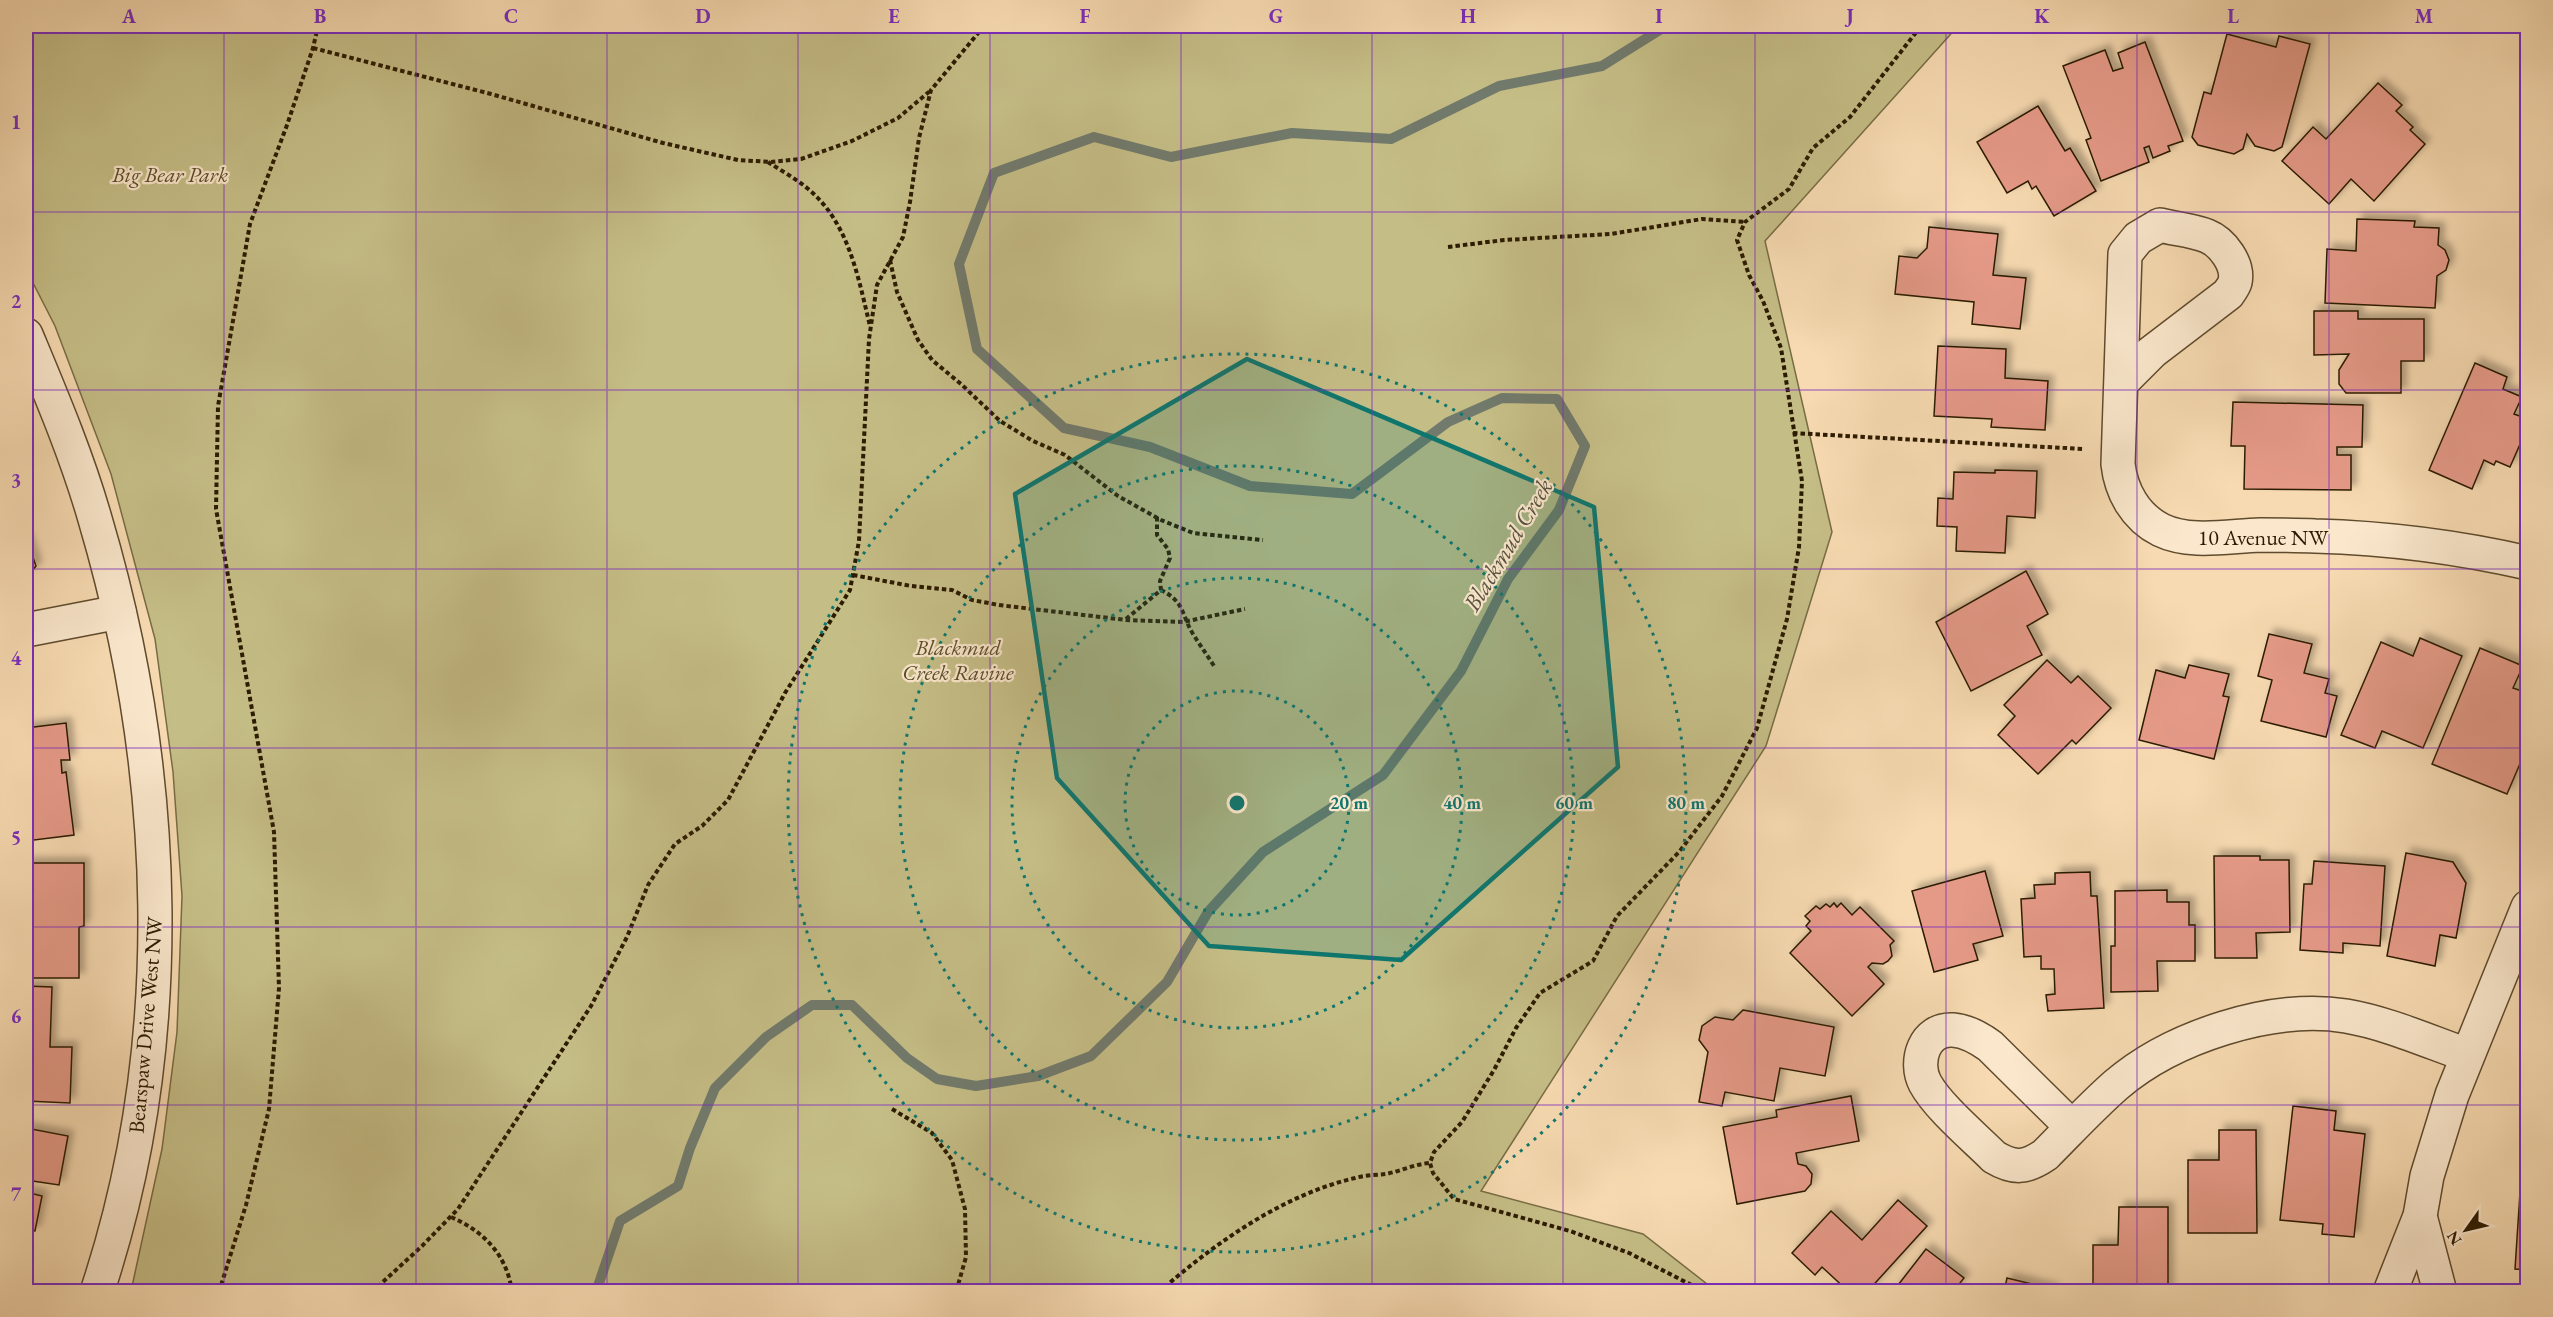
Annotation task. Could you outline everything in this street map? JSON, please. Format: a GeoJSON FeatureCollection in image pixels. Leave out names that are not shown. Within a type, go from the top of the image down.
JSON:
{"type":"FeatureCollection","features":[{"type":"Feature","properties":{"kind":"street","name":"10 Avenue NW"},"geometry":{"type":"LineString","coordinates":[[2122,382],[2152,352],[2228,294],[2235,282],[2235,269],[2228,254],[2207,236],[2160,225],[2148,230],[2130,246],[2125,254],[2118,450],[2120,480],[2134,508],[2160,530],[2197,538],[2263,535],[2374,540],[2463,550],[2528,564]]}},
{"type":"Feature","properties":{"kind":"street","name":"Bearspaw Drive West NW"},"geometry":{"type":"LineString","coordinates":[[26,335],[58,412],[95,518],[119,612],[138,708],[150,798],[155,892],[154,979],[146,1065],[135,1149],[120,1215],[97,1292]]}},
{"type":"Feature","properties":{"kind":"street"},"geometry":{"type":"LineString","coordinates":[[26,630],[119,612]]}},
{"type":"Feature","properties":{"kind":"street"},"geometry":{"type":"LineString","coordinates":[[2390,1292],[2396,1270],[2420,1216],[2438,1138],[2467,1055],[2528,907]]}},
{"type":"Feature","properties":{"kind":"street"},"geometry":{"type":"LineString","coordinates":[[2072,1127],[1978,1037],[1951,1029],[1937,1032],[1928,1040],[1921,1053],[1919,1068],[1931,1094],[2001,1161],[2019,1167],[2031,1165],[2044,1155],[2117,1084],[2152,1061],[2203,1036],[2242,1023],[2286,1016],[2322,1014],[2345,1016],[2370,1021],[2467,1055]]}},
{"type":"Feature","properties":{"kind":"street"},"geometry":{"type":"LineString","coordinates":[[2420,1216],[2440,1292]]}},
{"type":"Feature","properties":{"kind":"path"},"geometry":{"type":"LineString","coordinates":[[219,1292],[246,1205],[268,1109],[279,988],[274,832],[216,509],[218,406],[250,224],[313,48],[318,26]]}},
{"type":"Feature","properties":{"kind":"path"},"geometry":{"type":"LineString","coordinates":[[313,48],[491,94],[663,143],[738,160],[767,162],[801,159],[852,141],[898,118],[931,90],[984,26]]}},
{"type":"Feature","properties":{"kind":"path"},"geometry":{"type":"LineString","coordinates":[[1705,1292],[1629,1253],[1570,1231],[1454,1199],[1433,1173],[1430,1163],[1434,1152],[1462,1122],[1494,1070],[1516,1028],[1540,993],[1593,961],[1617,916],[1679,852],[1722,796],[1757,728],[1787,619],[1799,547],[1802,481],[1781,348],[1763,301],[1749,276],[1737,240],[1745,222],[1789,189],[1813,148],[1850,117],[1922,26]]}},
{"type":"Feature","properties":{"kind":"path"},"geometry":{"type":"LineString","coordinates":[[372,1292],[458,1209],[591,1006],[627,937],[648,885],[675,844],[702,826],[728,800],[785,693],[850,590],[859,541],[871,330],[877,285],[903,237],[919,138],[931,90]]}},
{"type":"Feature","properties":{"kind":"path"},"geometry":{"type":"LineString","coordinates":[[767,162],[808,188],[831,213],[848,247],[861,282],[871,330]]}},
{"type":"Feature","properties":{"kind":"path"},"geometry":{"type":"LineString","coordinates":[[1448,247],[1504,240],[1611,234],[1702,219],[1745,222]]}},
{"type":"Feature","properties":{"kind":"path"},"geometry":{"type":"LineString","coordinates":[[890,259],[897,292],[918,340],[932,360],[962,384],[1000,421],[1023,436],[1065,455],[1118,496],[1157,518],[1193,534],[1263,540]]}},
{"type":"Feature","properties":{"kind":"path"},"geometry":{"type":"LineString","coordinates":[[1794,433],[2118,450]]}},
{"type":"Feature","properties":{"kind":"path"},"geometry":{"type":"LineString","coordinates":[[1157,518],[1157,535],[1168,549],[1170,558],[1160,581],[1161,590]]}},
{"type":"Feature","properties":{"kind":"path"},"geometry":{"type":"LineString","coordinates":[[853,575],[911,586],[952,590],[972,600],[1126,620],[1187,621],[1245,609]]}},
{"type":"Feature","properties":{"kind":"path"},"geometry":{"type":"LineString","coordinates":[[1126,620],[1161,590]]}},
{"type":"Feature","properties":{"kind":"path"},"geometry":{"type":"LineString","coordinates":[[1161,590],[1178,601],[1187,621],[1214,666]]}},
{"type":"Feature","properties":{"kind":"path"},"geometry":{"type":"LineString","coordinates":[[892,1109],[932,1133],[952,1160],[965,1209],[966,1257],[956,1292]]}},
{"type":"Feature","properties":{"kind":"path"},"geometry":{"type":"LineString","coordinates":[[1159,1292],[1203,1254],[1262,1217],[1316,1191],[1355,1178],[1430,1163]]}},
{"type":"Feature","properties":{"kind":"path"},"geometry":{"type":"LineString","coordinates":[[451,1216],[472,1226],[489,1242],[501,1258],[512,1292]]}},
{"type":"Feature","properties":{"kind":"highlighted area"},"geometry":{"type":"Polygon","coordinates":[[[1247,359],[1594,507],[1618,767],[1401,960],[1209,946],[1057,778],[1015,494],[1247,359]]]}},
{"type":"Feature","properties":{"kind":"green space","name":"Blackmud Creek Ravine"},"geometry":{"type":"Polygon","coordinates":[[[26,26],[1958,26],[1765,241],[1832,532],[1766,746],[1481,1191],[1643,1234],[1716,1291],[131,1291],[162,1149],[177,1032],[182,896],[173,772],[155,639],[111,474],[55,326],[26,269],[26,26]]]}},
{"type":"Feature","properties":{"kind":"building"},"geometry":{"type":"Polygon","coordinates":[[[2227,34],[2276,47],[2279,36],[2310,44],[2282,147],[2274,151],[2255,146],[2247,134],[2243,149],[2234,154],[2198,145],[2192,137],[2204,92],[2211,94],[2227,34]]]}},
{"type":"Feature","properties":{"kind":"building"},"geometry":{"type":"Polygon","coordinates":[[[2145,42],[2183,141],[2168,146],[2170,151],[2153,158],[2149,146],[2144,148],[2149,162],[2101,181],[2086,140],[2091,138],[2063,66],[2105,50],[2113,71],[2123,68],[2118,53],[2145,42]]]}},
{"type":"Feature","properties":{"kind":"building"},"geometry":{"type":"Polygon","coordinates":[[[2378,83],[2402,105],[2396,111],[2413,127],[2410,130],[2425,144],[2374,201],[2351,179],[2329,204],[2282,161],[2313,127],[2326,139],[2378,83]]]}},
{"type":"Feature","properties":{"kind":"building"},"geometry":{"type":"Polygon","coordinates":[[[2038,106],[2065,151],[2070,148],[2096,191],[2054,216],[2036,186],[2032,189],[2028,181],[2007,193],[1977,142],[2038,106]]]}},
{"type":"Feature","properties":{"kind":"building"},"geometry":{"type":"Polygon","coordinates":[[[2357,219],[2415,221],[2414,227],[2439,228],[2438,245],[2445,250],[2449,260],[2446,270],[2437,276],[2435,308],[2325,303],[2327,249],[2356,251],[2357,219]]]}},
{"type":"Feature","properties":{"kind":"building"},"geometry":{"type":"Polygon","coordinates":[[[1929,227],[1998,234],[1993,275],[2026,278],[2020,329],[1972,324],[1974,302],[1895,294],[1899,256],[1917,258],[1927,248],[1929,227]]]}},
{"type":"Feature","properties":{"kind":"building"},"geometry":{"type":"Polygon","coordinates":[[[2314,311],[2358,311],[2358,319],[2424,319],[2424,361],[2401,361],[2401,393],[2346,393],[2339,384],[2339,370],[2349,354],[2314,355],[2314,311]]]}},
{"type":"Feature","properties":{"kind":"building"},"geometry":{"type":"Polygon","coordinates":[[[1938,346],[2006,349],[2005,378],[2048,381],[2045,430],[1991,427],[1992,419],[1934,416],[1938,346]]]}},
{"type":"Feature","properties":{"kind":"building"},"geometry":{"type":"Polygon","coordinates":[[[2475,363],[2507,377],[2503,389],[2522,397],[2514,414],[2528,419],[2528,426],[2510,467],[2496,461],[2494,465],[2484,460],[2472,489],[2429,470],[2475,363]]]}},
{"type":"Feature","properties":{"kind":"building"},"geometry":{"type":"Polygon","coordinates":[[[2233,402],[2363,405],[2362,447],[2337,447],[2337,455],[2351,455],[2351,490],[2244,489],[2245,446],[2231,446],[2233,402]]]}},
{"type":"Feature","properties":{"kind":"building"},"geometry":{"type":"Polygon","coordinates":[[[1995,470],[2037,471],[2035,518],[2007,516],[2005,553],[1956,551],[1957,527],[1937,526],[1938,498],[1953,499],[1954,472],[1995,473],[1995,470]]]}},
{"type":"Feature","properties":{"kind":"building"},"geometry":{"type":"Polygon","coordinates":[[[26,537],[36,566],[26,574],[26,537]]]}},
{"type":"Feature","properties":{"kind":"building"},"geometry":{"type":"Polygon","coordinates":[[[2026,571],[2048,614],[2027,626],[2042,655],[1971,691],[1936,622],[2026,571]]]}},
{"type":"Feature","properties":{"kind":"building"},"geometry":{"type":"Polygon","coordinates":[[[2269,634],[2312,644],[2304,673],[2329,679],[2325,693],[2337,696],[2326,737],[2261,721],[2272,680],[2258,676],[2269,634]]]}},
{"type":"Feature","properties":{"kind":"building"},"geometry":{"type":"Polygon","coordinates":[[[2420,638],[2462,656],[2423,748],[2382,731],[2375,748],[2341,735],[2381,642],[2413,656],[2420,638]]]}},
{"type":"Feature","properties":{"kind":"building"},"geometry":{"type":"Polygon","coordinates":[[[2480,648],[2523,666],[2513,688],[2528,693],[2528,745],[2507,794],[2432,764],[2480,648]]]}},
{"type":"Feature","properties":{"kind":"building"},"geometry":{"type":"Polygon","coordinates":[[[2047,660],[2071,683],[2078,676],[2111,708],[2076,744],[2072,740],[2038,774],[1998,735],[2015,716],[2004,705],[2047,660]]]}},
{"type":"Feature","properties":{"kind":"building"},"geometry":{"type":"Polygon","coordinates":[[[2189,665],[2229,674],[2223,696],[2229,697],[2214,759],[2139,740],[2156,670],[2185,678],[2189,665]]]}},
{"type":"Feature","properties":{"kind":"building"},"geometry":{"type":"Polygon","coordinates":[[[66,723],[70,760],[61,760],[62,773],[66,772],[74,835],[26,841],[26,728],[66,723]]]}},
{"type":"Feature","properties":{"kind":"building"},"geometry":{"type":"Polygon","coordinates":[[[2406,853],[2453,862],[2466,883],[2456,938],[2440,935],[2435,966],[2387,956],[2406,853]]]}},
{"type":"Feature","properties":{"kind":"building"},"geometry":{"type":"Polygon","coordinates":[[[2214,856],[2260,856],[2260,860],[2289,860],[2290,932],[2256,933],[2257,958],[2215,958],[2214,856]]]}},
{"type":"Feature","properties":{"kind":"building"},"geometry":{"type":"Polygon","coordinates":[[[2314,861],[2385,866],[2380,946],[2343,943],[2343,953],[2300,950],[2304,884],[2312,884],[2314,861]]]}},
{"type":"Feature","properties":{"kind":"building"},"geometry":{"type":"Polygon","coordinates":[[[26,863],[84,863],[84,926],[79,927],[79,978],[26,978],[26,863]]]}},
{"type":"Feature","properties":{"kind":"building"},"geometry":{"type":"Polygon","coordinates":[[[1985,871],[2003,936],[1973,944],[1978,960],[1934,972],[1912,891],[1985,871]]]}},
{"type":"Feature","properties":{"kind":"building"},"geometry":{"type":"Polygon","coordinates":[[[2090,872],[2091,896],[2097,896],[2104,1008],[2048,1011],[2046,995],[2055,994],[2054,969],[2041,969],[2041,956],[2024,957],[2021,899],[2035,898],[2034,885],[2055,884],[2055,873],[2090,872]]]}},
{"type":"Feature","properties":{"kind":"building"},"geometry":{"type":"Polygon","coordinates":[[[2167,890],[2167,902],[2189,902],[2189,925],[2195,925],[2195,961],[2157,961],[2158,991],[2111,992],[2111,946],[2115,946],[2115,891],[2167,890]]]}},
{"type":"Feature","properties":{"kind":"building"},"geometry":{"type":"Polygon","coordinates":[[[1834,903],[1837,907],[1841,903],[1852,915],[1860,907],[1894,941],[1890,945],[1892,956],[1888,961],[1883,964],[1872,963],[1868,967],[1884,984],[1852,1016],[1790,953],[1811,931],[1806,926],[1810,921],[1805,916],[1816,906],[1820,909],[1826,904],[1830,907],[1834,903]]]}},
{"type":"Feature","properties":{"kind":"building"},"geometry":{"type":"Polygon","coordinates":[[[26,986],[52,987],[50,1047],[72,1047],[70,1103],[26,1101],[26,986]]]}},
{"type":"Feature","properties":{"kind":"building"},"geometry":{"type":"Polygon","coordinates":[[[1743,1010],[1834,1027],[1825,1076],[1780,1068],[1774,1101],[1725,1092],[1722,1106],[1699,1102],[1708,1052],[1699,1040],[1702,1026],[1715,1017],[1733,1020],[1743,1010]]]}},
{"type":"Feature","properties":{"kind":"building"},"geometry":{"type":"Polygon","coordinates":[[[1851,1096],[1859,1141],[1796,1153],[1798,1164],[1806,1166],[1812,1174],[1811,1184],[1805,1191],[1737,1204],[1723,1127],[1777,1117],[1776,1110],[1851,1096]]]}},
{"type":"Feature","properties":{"kind":"building"},"geometry":{"type":"Polygon","coordinates":[[[2293,1106],[2336,1111],[2334,1130],[2365,1134],[2354,1237],[2322,1234],[2323,1224],[2280,1220],[2293,1106]]]}},
{"type":"Feature","properties":{"kind":"building"},"geometry":{"type":"Polygon","coordinates":[[[26,1128],[68,1136],[59,1185],[26,1180],[26,1128]]]}},
{"type":"Feature","properties":{"kind":"building"},"geometry":{"type":"Polygon","coordinates":[[[2219,1130],[2256,1130],[2257,1233],[2188,1233],[2188,1160],[2219,1160],[2219,1130]]]}},
{"type":"Feature","properties":{"kind":"building"},"geometry":{"type":"Polygon","coordinates":[[[2522,1162],[2528,1162],[2528,1270],[2515,1269],[2522,1162]]]}},
{"type":"Feature","properties":{"kind":"building"},"geometry":{"type":"Polygon","coordinates":[[[26,1192],[42,1196],[35,1231],[26,1230],[26,1192]]]}},
{"type":"Feature","properties":{"kind":"building"},"geometry":{"type":"Polygon","coordinates":[[[1898,1200],[1927,1226],[1867,1292],[1849,1292],[1822,1267],[1815,1275],[1792,1253],[1831,1211],[1862,1240],[1898,1200]]]}},
{"type":"Feature","properties":{"kind":"building"},"geometry":{"type":"Polygon","coordinates":[[[2119,1207],[2168,1207],[2168,1292],[2093,1292],[2093,1245],[2118,1245],[2119,1207]]]}},
{"type":"Feature","properties":{"kind":"building"},"geometry":{"type":"Polygon","coordinates":[[[1926,1249],[1964,1278],[1953,1292],[1898,1292],[1895,1289],[1926,1249]]]}},
{"type":"Feature","properties":{"kind":"building"},"geometry":{"type":"Polygon","coordinates":[[[2007,1278],[2053,1289],[2052,1292],[2004,1292],[2007,1278]]]}},
{"type":"Feature","properties":{"kind":"waterway","name":"Blackmud Creek"},"geometry":{"type":"LineString","coordinates":[[596,1292],[620,1221],[678,1186],[690,1148],[715,1088],[766,1037],[812,1005],[852,1005],[907,1058],[937,1079],[976,1086],[1038,1076],[1091,1056],[1167,982],[1208,912],[1263,852],[1383,775],[1461,671],[1508,579],[1559,510],[1585,446],[1557,399],[1502,398],[1448,422],[1352,494],[1250,486],[1150,447],[1064,428],[977,349],[959,264],[994,173],[1094,137],[1171,157],[1292,133],[1391,139],[1499,86],[1602,66],[1666,26]]}},
{"type":"Feature","properties":{"kind":"park label","name":"Big Bear Park"},"geometry":{"type":"Point","coordinates":[170,174]}}]}
